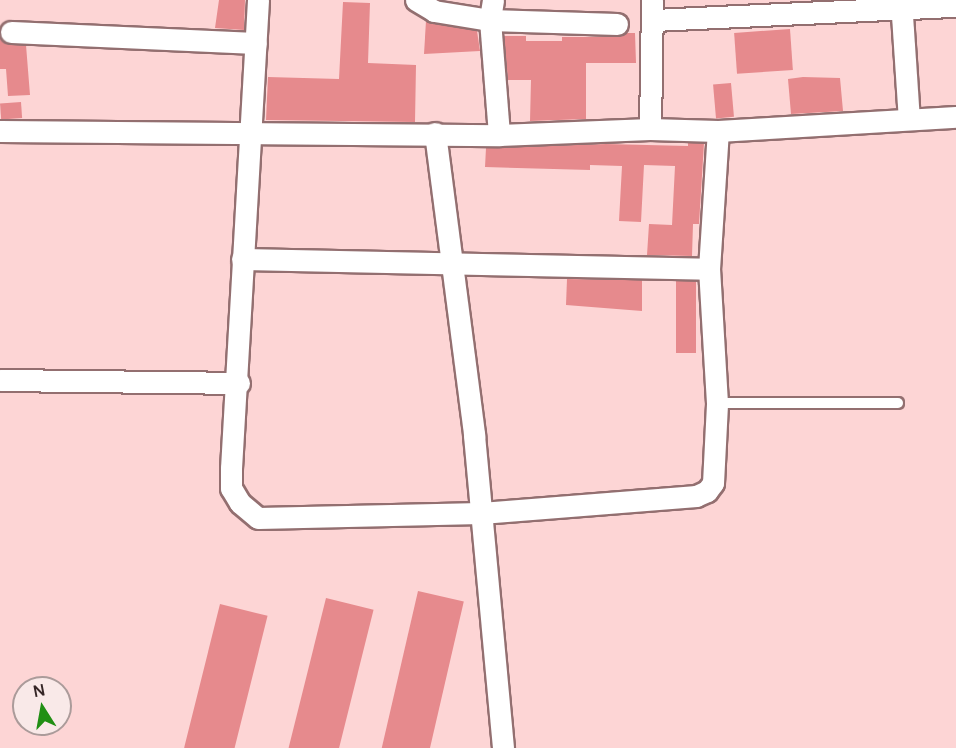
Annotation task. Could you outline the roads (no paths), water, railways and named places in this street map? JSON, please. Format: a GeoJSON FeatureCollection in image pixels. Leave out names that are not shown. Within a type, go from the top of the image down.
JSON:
{"type":"FeatureCollection","features":[{"type":"Feature","properties":{"kind":"street"},"geometry":{"type":"LineString","coordinates":[[258,0],[252,134],[242,259],[239,383],[231,488],[240,503],[258,518],[481,513],[689,497],[707,491],[713,483],[717,403],[709,268],[718,131]]}},
{"type":"Feature","properties":{"kind":"street"},"geometry":{"type":"LineString","coordinates":[[416,0],[434,11],[492,10],[617,24]]}},
{"type":"Feature","properties":{"kind":"street"},"geometry":{"type":"LineString","coordinates":[[901,4],[909,119]]}},
{"type":"Feature","properties":{"kind":"street"},"geometry":{"type":"LineString","coordinates":[[650,129],[653,10],[901,4],[956,6]]}},
{"type":"Feature","properties":{"kind":"street"},"geometry":{"type":"LineString","coordinates":[[492,10],[499,135]]}},
{"type":"Feature","properties":{"kind":"street"},"geometry":{"type":"LineString","coordinates":[[11,32],[256,43]]}},
{"type":"Feature","properties":{"kind":"street"},"geometry":{"type":"LineString","coordinates":[[0,131],[499,135],[650,129],[718,131],[956,117]]}},
{"type":"Feature","properties":{"kind":"street"},"geometry":{"type":"LineString","coordinates":[[435,133],[449,261],[474,435],[503,748]]}},
{"type":"Feature","properties":{"kind":"street"},"geometry":{"type":"LineString","coordinates":[[242,259],[449,261],[709,268]]}},
{"type":"Feature","properties":{"kind":"street"},"geometry":{"type":"LineString","coordinates":[[0,380],[239,383]]}},
{"type":"Feature","properties":{"kind":"lane"},"geometry":{"type":"LineString","coordinates":[[717,403],[898,403]]}}]}
